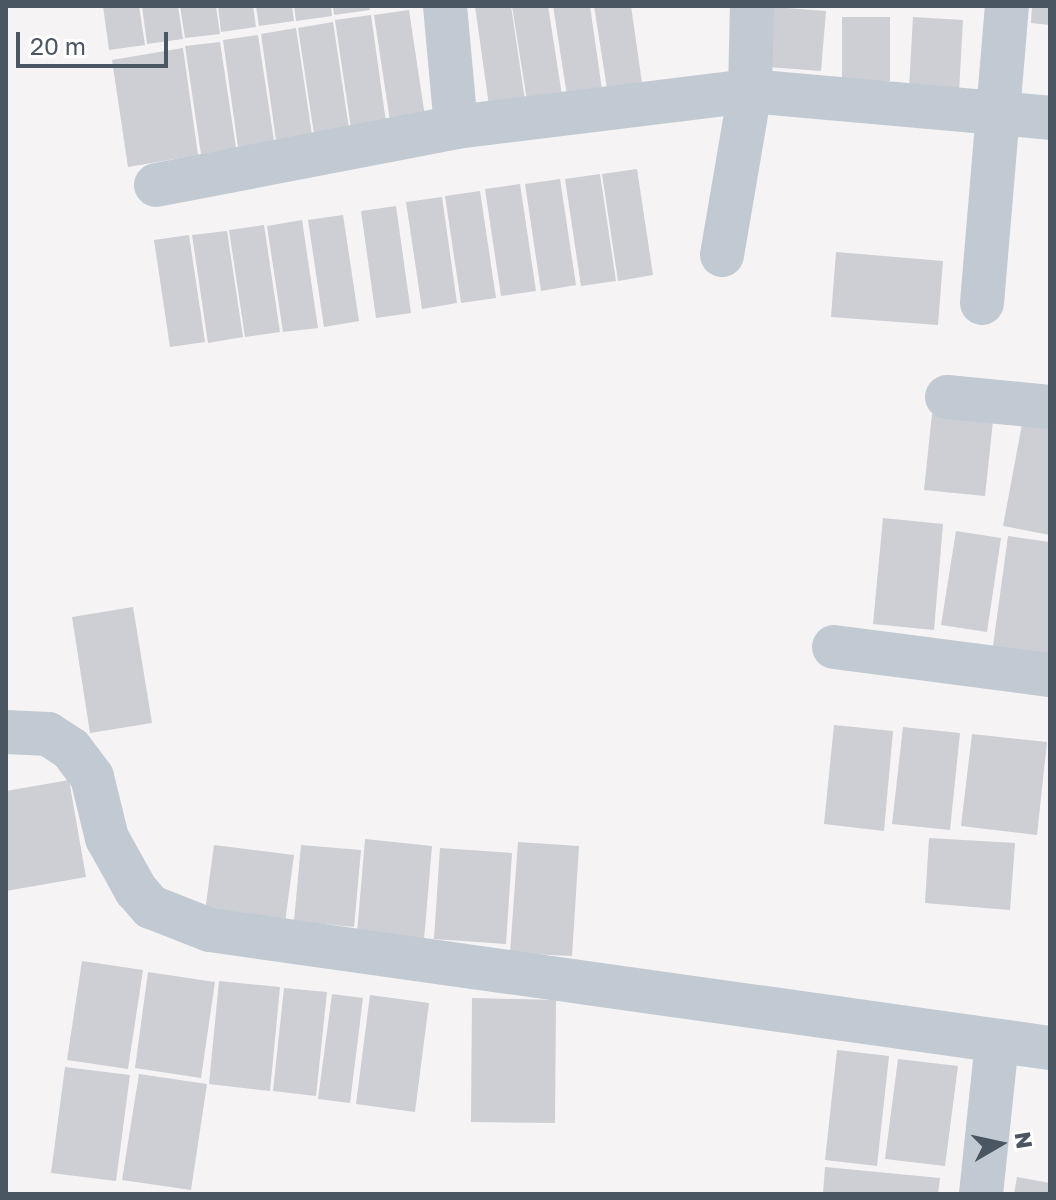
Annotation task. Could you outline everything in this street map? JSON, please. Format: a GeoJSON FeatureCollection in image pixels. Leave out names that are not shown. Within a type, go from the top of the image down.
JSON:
{"type":"FeatureCollection","features":[{"type":"Feature","properties":{"kind":"street"},"geometry":{"type":"LineString","coordinates":[[445,6],[456,127]]}},
{"type":"Feature","properties":{"kind":"street"},"geometry":{"type":"LineString","coordinates":[[722,255],[750,91],[752,6]]}},
{"type":"Feature","properties":{"kind":"street"},"geometry":{"type":"LineString","coordinates":[[982,303],[1007,6]]}},
{"type":"Feature","properties":{"kind":"street"},"geometry":{"type":"LineString","coordinates":[[156,185],[456,127],[750,91],[1050,118]]}},
{"type":"Feature","properties":{"kind":"street"},"geometry":{"type":"LineString","coordinates":[[947,397],[1050,407]]}},
{"type":"Feature","properties":{"kind":"street"},"geometry":{"type":"LineString","coordinates":[[834,647],[1050,675]]}},
{"type":"Feature","properties":{"kind":"street"},"geometry":{"type":"LineString","coordinates":[[6,732],[48,734],[71,749],[92,777],[120,866],[151,907],[180,921],[226,932],[997,1043],[1050,1048]]}},
{"type":"Feature","properties":{"kind":"street"},"geometry":{"type":"LineString","coordinates":[[981,1194],[997,1043]]}},
{"type":"Feature","properties":{"kind":"building"},"geometry":{"type":"Polygon","coordinates":[[[103,6],[139,6],[145,45],[109,50],[103,6]]]}},
{"type":"Feature","properties":{"kind":"building"},"geometry":{"type":"Polygon","coordinates":[[[142,6],[178,6],[183,39],[147,44],[142,6]]]}},
{"type":"Feature","properties":{"kind":"building"},"geometry":{"type":"Polygon","coordinates":[[[180,6],[216,6],[220,34],[185,38],[180,6]]]}},
{"type":"Feature","properties":{"kind":"building"},"geometry":{"type":"Polygon","coordinates":[[[218,6],[253,6],[256,27],[221,32],[218,6]]]}},
{"type":"Feature","properties":{"kind":"building"},"geometry":{"type":"Polygon","coordinates":[[[256,6],[292,6],[294,21],[259,26],[256,6]]]}},
{"type":"Feature","properties":{"kind":"building"},"geometry":{"type":"Polygon","coordinates":[[[294,6],[331,6],[332,16],[296,21],[294,6]]]}},
{"type":"Feature","properties":{"kind":"building"},"geometry":{"type":"Polygon","coordinates":[[[333,6],[369,6],[370,10],[334,15],[333,6]]]}},
{"type":"Feature","properties":{"kind":"building"},"geometry":{"type":"Polygon","coordinates":[[[475,6],[511,6],[526,107],[490,113],[475,6]]]}},
{"type":"Feature","properties":{"kind":"building"},"geometry":{"type":"Polygon","coordinates":[[[512,6],[548,6],[563,102],[528,107],[512,6]]]}},
{"type":"Feature","properties":{"kind":"building"},"geometry":{"type":"Polygon","coordinates":[[[553,6],[590,6],[603,97],[568,102],[553,6]]]}},
{"type":"Feature","properties":{"kind":"building"},"geometry":{"type":"Polygon","coordinates":[[[594,6],[631,6],[643,90],[608,95],[594,6]]]}},
{"type":"Feature","properties":{"kind":"building"},"geometry":{"type":"Polygon","coordinates":[[[1032,6],[1050,6],[1050,25],[1031,23],[1032,6]]]}},
{"type":"Feature","properties":{"kind":"building"},"geometry":{"type":"Polygon","coordinates":[[[773,7],[826,11],[821,71],[768,67],[773,7]]]}},
{"type":"Feature","properties":{"kind":"building"},"geometry":{"type":"Polygon","coordinates":[[[409,10],[425,117],[390,121],[374,15],[409,10]]]}},
{"type":"Feature","properties":{"kind":"building"},"geometry":{"type":"Polygon","coordinates":[[[371,15],[386,122],[351,128],[335,20],[371,15]]]}},
{"type":"Feature","properties":{"kind":"building"},"geometry":{"type":"Polygon","coordinates":[[[842,17],[890,17],[890,81],[842,81],[842,17]]]}},
{"type":"Feature","properties":{"kind":"building"},"geometry":{"type":"Polygon","coordinates":[[[913,17],[963,20],[959,92],[909,89],[913,17]]]}},
{"type":"Feature","properties":{"kind":"building"},"geometry":{"type":"Polygon","coordinates":[[[333,22],[349,129],[314,134],[298,28],[333,22]]]}},
{"type":"Feature","properties":{"kind":"building"},"geometry":{"type":"Polygon","coordinates":[[[296,28],[312,135],[276,140],[261,34],[296,28]]]}},
{"type":"Feature","properties":{"kind":"building"},"geometry":{"type":"Polygon","coordinates":[[[258,35],[274,141],[238,147],[223,40],[258,35]]]}},
{"type":"Feature","properties":{"kind":"building"},"geometry":{"type":"Polygon","coordinates":[[[220,42],[236,148],[201,154],[185,46],[220,42]]]}},
{"type":"Feature","properties":{"kind":"building"},"geometry":{"type":"Polygon","coordinates":[[[183,48],[198,155],[128,167],[112,60],[183,48]]]}},
{"type":"Feature","properties":{"kind":"building"},"geometry":{"type":"Polygon","coordinates":[[[637,169],[653,275],[618,281],[602,174],[637,169]]]}},
{"type":"Feature","properties":{"kind":"building"},"geometry":{"type":"Polygon","coordinates":[[[600,174],[616,281],[581,286],[565,179],[600,174]]]}},
{"type":"Feature","properties":{"kind":"building"},"geometry":{"type":"Polygon","coordinates":[[[560,179],[576,285],[541,291],[525,184],[560,179]]]}},
{"type":"Feature","properties":{"kind":"building"},"geometry":{"type":"Polygon","coordinates":[[[520,184],[536,291],[501,296],[485,189],[520,184]]]}},
{"type":"Feature","properties":{"kind":"building"},"geometry":{"type":"Polygon","coordinates":[[[480,191],[496,298],[461,303],[445,196],[480,191]]]}},
{"type":"Feature","properties":{"kind":"building"},"geometry":{"type":"Polygon","coordinates":[[[442,197],[457,303],[422,309],[406,202],[442,197]]]}},
{"type":"Feature","properties":{"kind":"building"},"geometry":{"type":"Polygon","coordinates":[[[396,206],[411,313],[376,318],[361,211],[396,206]]]}},
{"type":"Feature","properties":{"kind":"building"},"geometry":{"type":"Polygon","coordinates":[[[343,215],[359,321],[324,327],[308,220],[343,215]]]}},
{"type":"Feature","properties":{"kind":"building"},"geometry":{"type":"Polygon","coordinates":[[[302,220],[318,328],[283,332],[267,226],[302,220]]]}},
{"type":"Feature","properties":{"kind":"building"},"geometry":{"type":"Polygon","coordinates":[[[264,225],[280,332],[245,337],[229,230],[264,225]]]}},
{"type":"Feature","properties":{"kind":"building"},"geometry":{"type":"Polygon","coordinates":[[[227,231],[243,337],[208,343],[192,235],[227,231]]]}},
{"type":"Feature","properties":{"kind":"building"},"geometry":{"type":"Polygon","coordinates":[[[189,235],[205,342],[170,347],[154,240],[189,235]]]}},
{"type":"Feature","properties":{"kind":"building"},"geometry":{"type":"Polygon","coordinates":[[[836,252],[943,261],[938,325],[831,317],[836,252]]]}},
{"type":"Feature","properties":{"kind":"building"},"geometry":{"type":"Polygon","coordinates":[[[932,414],[993,421],[985,496],[924,490],[932,414]]]}},
{"type":"Feature","properties":{"kind":"building"},"geometry":{"type":"Polygon","coordinates":[[[1023,419],[1050,425],[1050,535],[1003,526],[1023,419]]]}},
{"type":"Feature","properties":{"kind":"building"},"geometry":{"type":"Polygon","coordinates":[[[883,518],[943,524],[934,630],[873,624],[883,518]]]}},
{"type":"Feature","properties":{"kind":"building"},"geometry":{"type":"Polygon","coordinates":[[[956,531],[1001,538],[987,632],[941,625],[956,531]]]}},
{"type":"Feature","properties":{"kind":"building"},"geometry":{"type":"Polygon","coordinates":[[[1008,536],[1050,542],[1049,654],[993,646],[1008,536]]]}},
{"type":"Feature","properties":{"kind":"building"},"geometry":{"type":"Polygon","coordinates":[[[133,607],[152,723],[90,733],[72,617],[133,607]]]}},
{"type":"Feature","properties":{"kind":"building"},"geometry":{"type":"Polygon","coordinates":[[[834,725],[893,731],[884,831],[824,824],[834,725]]]}},
{"type":"Feature","properties":{"kind":"building"},"geometry":{"type":"Polygon","coordinates":[[[903,727],[960,733],[950,830],[892,824],[903,727]]]}},
{"type":"Feature","properties":{"kind":"building"},"geometry":{"type":"Polygon","coordinates":[[[972,734],[1047,742],[1037,835],[961,826],[972,734]]]}},
{"type":"Feature","properties":{"kind":"building"},"geometry":{"type":"Polygon","coordinates":[[[69,780],[86,877],[6,891],[6,791],[69,780]]]}},
{"type":"Feature","properties":{"kind":"building"},"geometry":{"type":"Polygon","coordinates":[[[929,838],[1015,843],[1010,910],[925,903],[929,838]]]}},
{"type":"Feature","properties":{"kind":"building"},"geometry":{"type":"Polygon","coordinates":[[[365,839],[432,846],[424,940],[357,934],[365,839]]]}},
{"type":"Feature","properties":{"kind":"building"},"geometry":{"type":"Polygon","coordinates":[[[518,842],[579,846],[572,956],[510,953],[518,842]]]}},
{"type":"Feature","properties":{"kind":"building"},"geometry":{"type":"Polygon","coordinates":[[[214,845],[294,855],[284,930],[204,919],[214,845]]]}},
{"type":"Feature","properties":{"kind":"building"},"geometry":{"type":"Polygon","coordinates":[[[301,845],[361,850],[354,927],[294,921],[301,845]]]}},
{"type":"Feature","properties":{"kind":"building"},"geometry":{"type":"Polygon","coordinates":[[[440,848],[512,853],[506,944],[434,939],[440,848]]]}},
{"type":"Feature","properties":{"kind":"building"},"geometry":{"type":"Polygon","coordinates":[[[82,961],[143,970],[128,1069],[67,1060],[82,961]]]}},
{"type":"Feature","properties":{"kind":"building"},"geometry":{"type":"Polygon","coordinates":[[[148,972],[215,982],[201,1078],[135,1068],[148,972]]]}},
{"type":"Feature","properties":{"kind":"building"},"geometry":{"type":"Polygon","coordinates":[[[219,981],[280,987],[270,1091],[209,1084],[219,981]]]}},
{"type":"Feature","properties":{"kind":"building"},"geometry":{"type":"Polygon","coordinates":[[[284,988],[327,992],[316,1096],[273,1091],[284,988]]]}},
{"type":"Feature","properties":{"kind":"building"},"geometry":{"type":"Polygon","coordinates":[[[332,994],[363,998],[350,1103],[318,1099],[332,994]]]}},
{"type":"Feature","properties":{"kind":"building"},"geometry":{"type":"Polygon","coordinates":[[[370,995],[429,1003],[415,1112],[356,1104],[370,995]]]}},
{"type":"Feature","properties":{"kind":"building"},"geometry":{"type":"Polygon","coordinates":[[[472,998],[556,1000],[555,1123],[471,1122],[472,998]]]}},
{"type":"Feature","properties":{"kind":"building"},"geometry":{"type":"Polygon","coordinates":[[[837,1050],[889,1056],[877,1166],[825,1160],[837,1050]]]}},
{"type":"Feature","properties":{"kind":"building"},"geometry":{"type":"Polygon","coordinates":[[[898,1059],[958,1066],[945,1166],[885,1159],[898,1059]]]}},
{"type":"Feature","properties":{"kind":"building"},"geometry":{"type":"Polygon","coordinates":[[[65,1067],[130,1075],[116,1181],[51,1173],[65,1067]]]}},
{"type":"Feature","properties":{"kind":"building"},"geometry":{"type":"Polygon","coordinates":[[[139,1074],[207,1084],[191,1190],[122,1180],[139,1074]]]}},
{"type":"Feature","properties":{"kind":"building"},"geometry":{"type":"Polygon","coordinates":[[[825,1167],[940,1178],[938,1194],[823,1194],[825,1167]]]}},
{"type":"Feature","properties":{"kind":"building"},"geometry":{"type":"Polygon","coordinates":[[[1017,1177],[1050,1183],[1050,1194],[1014,1194],[1017,1177]]]}}]}
